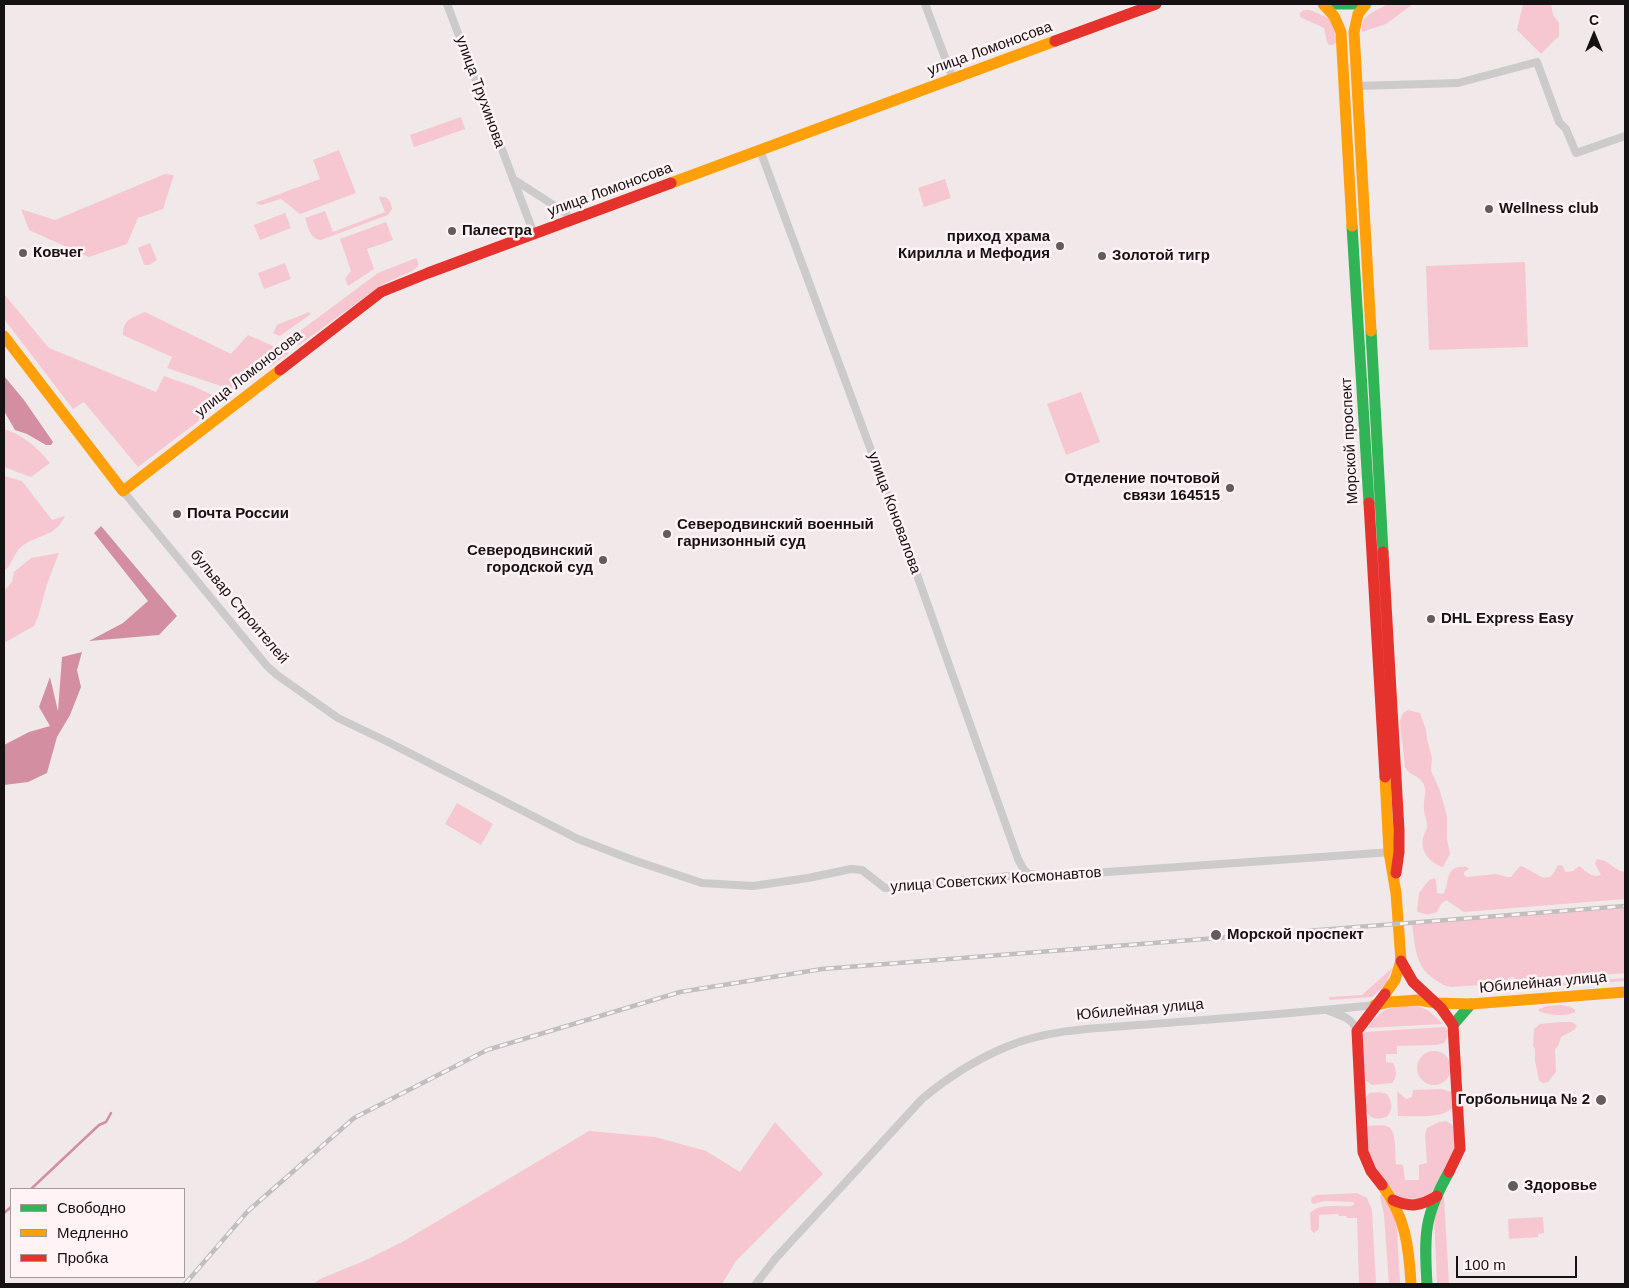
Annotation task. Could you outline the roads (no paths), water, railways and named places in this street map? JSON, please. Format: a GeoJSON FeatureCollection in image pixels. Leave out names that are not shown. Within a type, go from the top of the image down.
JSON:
{"type":"FeatureCollection","features":[{"type":"Feature","properties":{"kind":"main road","name":"улица Ломоносова"},"geometry":{"type":"LineString","coordinates":[[123,491],[381,292],[569,220],[1156,4]]}},
{"type":"Feature","properties":{"kind":"main road","name":"Морской проспект"},"geometry":{"type":"LineString","coordinates":[[1324,4],[1334,16],[1341,32],[1368,384],[1379,457],[1395,882],[1401,961],[1395,980],[1357,1031]]}},
{"type":"Feature","properties":{"kind":"main road"},"geometry":{"type":"LineString","coordinates":[[1330,4],[1343,6],[1359,4]]}},
{"type":"Feature","properties":{"kind":"main road","name":"Морской проспект"},"geometry":{"type":"LineString","coordinates":[[1366,4],[1358,14],[1354,27],[1368,384],[1366,458],[1394,852]]}},
{"type":"Feature","properties":{"kind":"main road"},"geometry":{"type":"LineString","coordinates":[[1344,86],[1357,86]]}},
{"type":"Feature","properties":{"kind":"main road","name":"бульвар Строителей"},"geometry":{"type":"LineString","coordinates":[[4,336],[123,491]]}},
{"type":"Feature","properties":{"kind":"main road"},"geometry":{"type":"LineString","coordinates":[[1366,458],[1379,457]]}},
{"type":"Feature","properties":{"kind":"main road","name":"Морской проспект"},"geometry":{"type":"LineString","coordinates":[[1401,961],[1411,980],[1450,1018],[1453,1026]]}},
{"type":"Feature","properties":{"kind":"main road","name":"Юбилейная улица"},"geometry":{"type":"LineString","coordinates":[[1375,1005],[1418,1000],[1436,1003],[1471,1004],[1625,992]]}},
{"type":"Feature","properties":{"kind":"main road"},"geometry":{"type":"LineString","coordinates":[[1427,1284],[1428,1218],[1437,1195],[1460,1149],[1453,1026],[1471,1004]]}},
{"type":"Feature","properties":{"kind":"main road"},"geometry":{"type":"LineString","coordinates":[[1357,1031],[1363,1152],[1375,1177],[1393,1200],[1403,1225],[1409,1253],[1411,1284]]}},
{"type":"Feature","properties":{"kind":"main road"},"geometry":{"type":"LineString","coordinates":[[1393,1200],[1413,1206],[1427,1203],[1437,1195]]}},
{"type":"Feature","properties":{"kind":"main road"},"geometry":{"type":"LineString","coordinates":[[1409,1253],[1413,1249],[1420,1249],[1426,1252]]}},
{"type":"Feature","properties":{"kind":"street","name":"улица Трухинова"},"geometry":{"type":"LineString","coordinates":[[447,4],[534,234]]}},
{"type":"Feature","properties":{"kind":"street"},"geometry":{"type":"LineString","coordinates":[[925,4],[953,79]]}},
{"type":"Feature","properties":{"kind":"street"},"geometry":{"type":"LineString","coordinates":[[1357,86],[1458,83],[1538,62],[1559,122],[1566,129],[1576,153],[1625,136]]}},
{"type":"Feature","properties":{"kind":"street","name":"улица Коновалова"},"geometry":{"type":"LineString","coordinates":[[760,150],[916,572],[1018,859],[1024,870],[1029,874]]}},
{"type":"Feature","properties":{"kind":"street"},"geometry":{"type":"LineString","coordinates":[[513,179],[566,213],[569,220]]}},
{"type":"Feature","properties":{"kind":"street","name":"бульвар Строителей"},"geometry":{"type":"LineString","coordinates":[[123,491],[267,666],[277,675],[338,718],[578,839]]}},
{"type":"Feature","properties":{"kind":"street","name":"улица Советских Космонавтов"},"geometry":{"type":"LineString","coordinates":[[578,839],[632,860],[702,883],[753,886],[808,878],[851,869],[862,870],[885,888],[1029,874],[1050,876],[1394,852]]}},
{"type":"Feature","properties":{"kind":"street","name":"Юбилейная улица"},"geometry":{"type":"LineString","coordinates":[[756,1284],[775,1259],[922,1099],[962,1069],[1006,1047],[1027,1040],[1073,1030],[1375,1005]]}},
{"type":"Feature","properties":{"kind":"street"},"geometry":{"type":"LineString","coordinates":[[1327,1010],[1345,1016],[1355,1025],[1357,1031]]}},
{"type":"Feature","properties":{"kind":"waterway"},"geometry":{"type":"LineString","coordinates":[[32,1188],[99,1125],[106,1122],[111,1113]]}},
{"type":"Feature","properties":{"kind":"waterway"},"geometry":{"type":"LineString","coordinates":[[4,1213],[10,1208]]}},
{"type":"Feature","properties":{"kind":"railway"},"geometry":{"type":"LineString","coordinates":[[185,1284],[248,1211],[354,1118],[487,1050],[680,992],[822,969],[1625,906]]}},
{"type":"Feature","properties":{"kind":"place","name":"Wellness club"},"geometry":{"type":"Point","coordinates":[1489,209]}},
{"type":"Feature","properties":{"kind":"place","name":"Палестра"},"geometry":{"type":"Point","coordinates":[452,231]}},
{"type":"Feature","properties":{"kind":"place","name":"приход храма Кирилла и Мефодия"},"geometry":{"type":"Point","coordinates":[1060,246]}},
{"type":"Feature","properties":{"kind":"place","name":"Ковчег"},"geometry":{"type":"Point","coordinates":[23,253]}},
{"type":"Feature","properties":{"kind":"place","name":"Золотой тигр"},"geometry":{"type":"Point","coordinates":[1102,256]}},
{"type":"Feature","properties":{"kind":"place","name":"Отделение почтовой связи 164515"},"geometry":{"type":"Point","coordinates":[1230,488]}},
{"type":"Feature","properties":{"kind":"place","name":"Почта России"},"geometry":{"type":"Point","coordinates":[177,514]}},
{"type":"Feature","properties":{"kind":"place","name":"Северодвинский военный гарнизонный суд"},"geometry":{"type":"Point","coordinates":[667,534]}},
{"type":"Feature","properties":{"kind":"place","name":"Северодвинский городской суд"},"geometry":{"type":"Point","coordinates":[603,560]}},
{"type":"Feature","properties":{"kind":"place","name":"DHL Express Easy"},"geometry":{"type":"Point","coordinates":[1431,619]}},
{"type":"Feature","properties":{"kind":"place","name":"Морской проспект"},"geometry":{"type":"Point","coordinates":[1216,935]}},
{"type":"Feature","properties":{"kind":"place","name":"Горбольница № 2"},"geometry":{"type":"Point","coordinates":[1601,1100]}},
{"type":"Feature","properties":{"kind":"place","name":"Здоровье"},"geometry":{"type":"Point","coordinates":[1513,1186]}}]}
